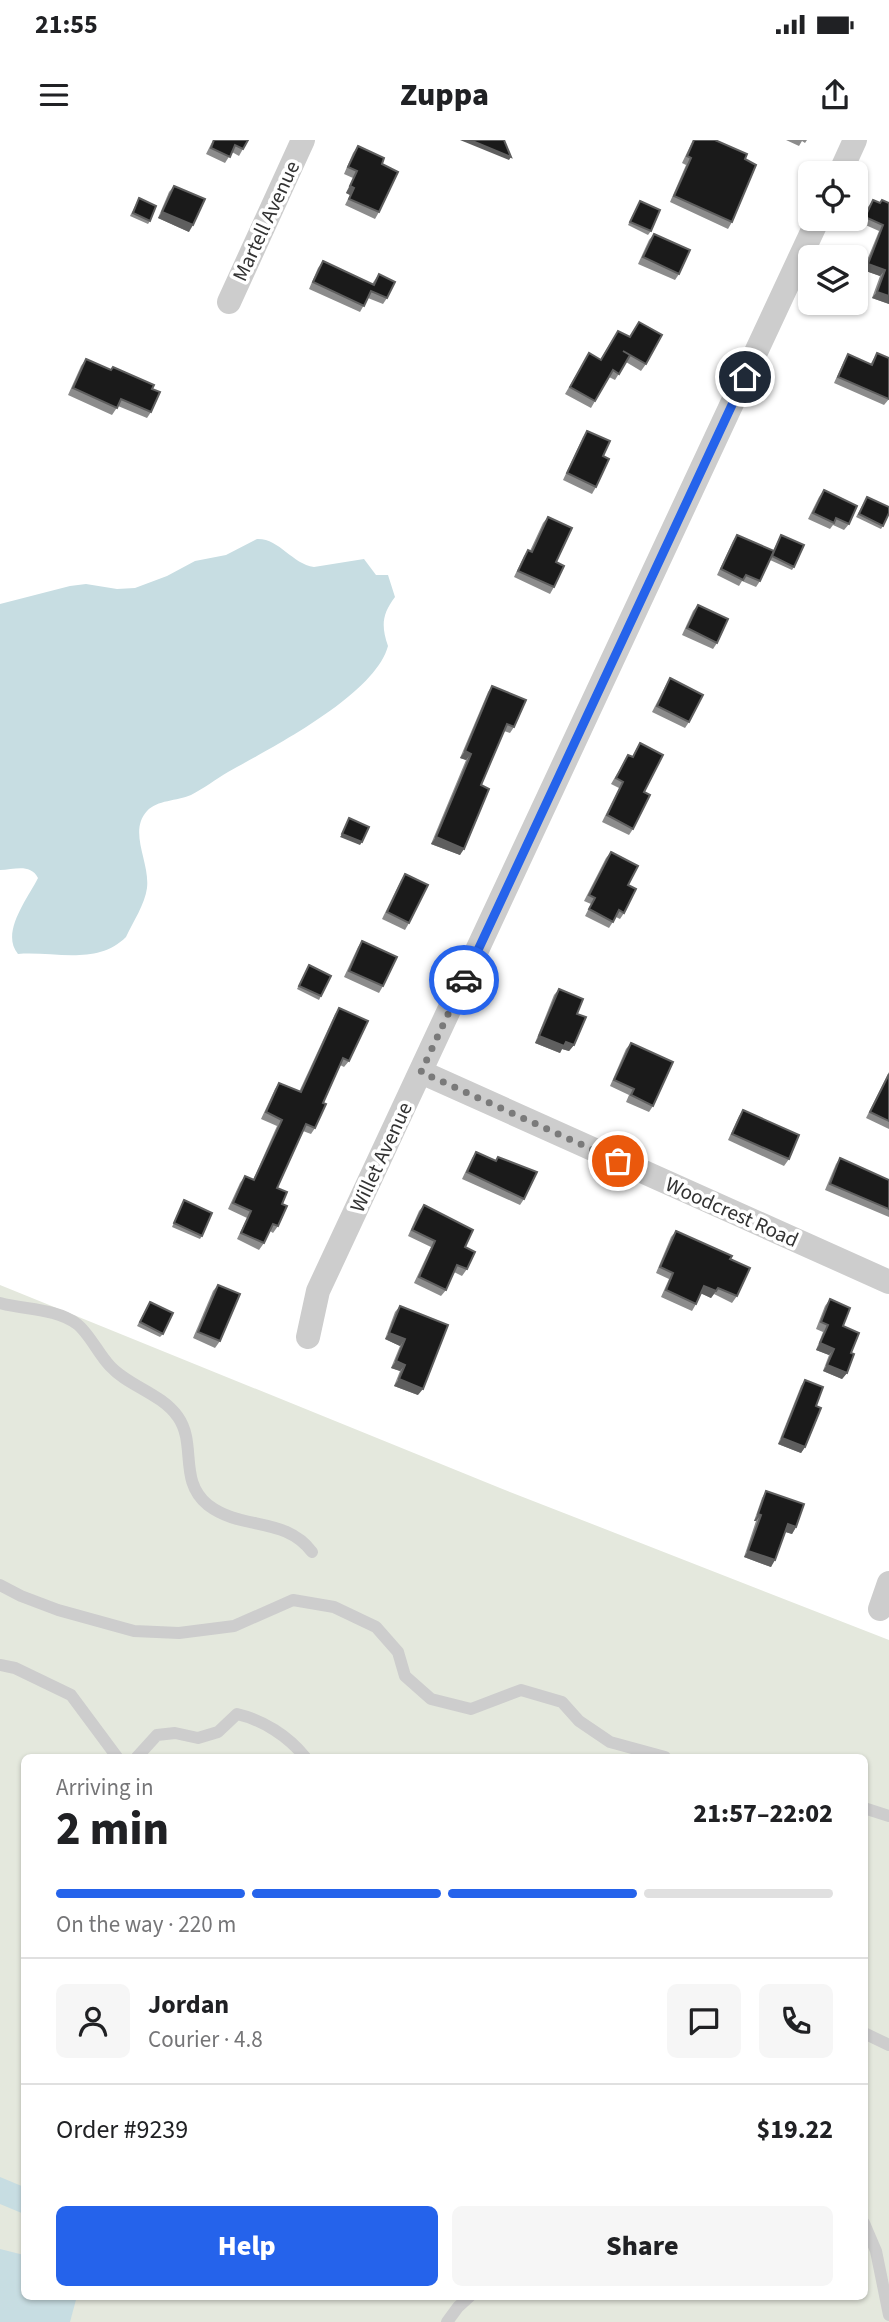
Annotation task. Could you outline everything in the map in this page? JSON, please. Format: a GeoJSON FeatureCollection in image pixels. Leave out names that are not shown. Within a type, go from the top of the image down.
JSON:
{"type":"FeatureCollection","features":[{"type":"Feature","properties":{"kind":"street","name":"Martell Avenue"},"geometry":{"type":"LineString","coordinates":[[229,302],[303,140]]}},
{"type":"Feature","properties":{"kind":"street"},"geometry":{"type":"LineString","coordinates":[[845,161],[855,140]]}},
{"type":"Feature","properties":{"kind":"street","name":"Willet Avenue"},"geometry":{"type":"LineString","coordinates":[[308,1337],[318,1291],[812,231]]}},
{"type":"Feature","properties":{"kind":"street","name":"Woodcrest Road"},"geometry":{"type":"LineString","coordinates":[[421,1072],[889,1282]]}},
{"type":"Feature","properties":{"kind":"street"},"geometry":{"type":"LineString","coordinates":[[880,1609],[889,1583]]}},
{"type":"Feature","properties":{"kind":"lane"},"geometry":{"type":"LineString","coordinates":[[0,1303],[19,1309],[50,1312],[78,1325],[112,1369],[160,1399],[179,1418],[185,1438],[191,1483],[206,1504],[230,1519],[281,1528],[303,1540],[312,1552]]}},
{"type":"Feature","properties":{"kind":"lane"},"geometry":{"type":"LineString","coordinates":[[0,1585],[58,1610],[134,1630],[179,1633],[234,1626],[293,1600],[334,1607],[376,1627],[398,1652],[405,1676],[430,1699],[471,1709],[521,1690],[562,1702],[579,1721],[610,1742],[654,1754]]}},
{"type":"Feature","properties":{"kind":"lane"},"geometry":{"type":"LineString","coordinates":[[0,1665],[15,1668],[71,1695],[115,1754]]}},
{"type":"Feature","properties":{"kind":"lane"},"geometry":{"type":"LineString","coordinates":[[140,1754],[158,1735],[175,1733],[198,1738],[218,1732],[237,1714],[251,1717],[272,1728],[302,1754]]}},
{"type":"Feature","properties":{"kind":"lane"},"geometry":{"type":"LineString","coordinates":[[868,1809],[889,1816]]}},
{"type":"Feature","properties":{"kind":"lane"},"geometry":{"type":"LineString","coordinates":[[868,2035],[889,2045]]}},
{"type":"Feature","properties":{"kind":"lane"},"geometry":{"type":"LineString","coordinates":[[868,2232],[876,2251],[889,2315]]}},
{"type":"Feature","properties":{"kind":"lane"},"geometry":{"type":"LineString","coordinates":[[447,2322],[466,2300]]}},
{"type":"Feature","properties":{"kind":"shaded area"},"geometry":{"type":"Polygon","coordinates":[[[0,1285],[500,1488],[889,1640],[889,2322],[0,2322],[0,1285]]]}},
{"type":"Feature","properties":{"kind":"water"},"geometry":{"type":"Polygon","coordinates":[[[257,539],[272,543],[306,565],[314,567],[364,559],[376,575],[388,575],[395,597],[385,615],[384,632],[388,646],[379,664],[364,683],[343,701],[294,735],[191,795],[151,807],[147,811],[139,828],[147,878],[146,894],[126,937],[115,946],[89,954],[18,954],[13,946],[14,926],[38,878],[31,870],[0,870],[0,604],[86,584],[117,589],[135,588],[167,576],[195,561],[226,555],[257,539]]]}},
{"type":"Feature","properties":{"kind":"water"},"geometry":{"type":"Polygon","coordinates":[[[0,2177],[21,2186],[21,2213],[0,2204],[0,2177]]]}},
{"type":"Feature","properties":{"kind":"water"},"geometry":{"type":"Polygon","coordinates":[[[0,2249],[21,2254],[21,2300],[76,2300],[70,2322],[0,2322],[0,2249]]]}},
{"type":"Feature","properties":{"kind":"building"},"geometry":{"type":"Polygon","coordinates":[[[214,140],[248,140],[243,149],[235,145],[230,157],[211,148],[214,140]]]}},
{"type":"Feature","properties":{"kind":"building"},"geometry":{"type":"Polygon","coordinates":[[[470,140],[504,140],[511,157],[470,140]]]}},
{"type":"Feature","properties":{"kind":"building"},"geometry":{"type":"Polygon","coordinates":[[[694,140],[715,140],[747,154],[745,159],[756,165],[732,222],[674,196],[691,158],[687,156],[694,140]]]}},
{"type":"Feature","properties":{"kind":"building"},"geometry":{"type":"Polygon","coordinates":[[[358,146],[384,158],[382,164],[398,172],[379,212],[349,199],[354,188],[350,186],[357,171],[348,167],[358,146]]]}},
{"type":"Feature","properties":{"kind":"building"},"geometry":{"type":"Polygon","coordinates":[[[174,186],[205,199],[193,225],[162,212],[174,186]]]}},
{"type":"Feature","properties":{"kind":"building"},"geometry":{"type":"Polygon","coordinates":[[[139,198],[156,206],[150,221],[133,213],[139,198]]]}},
{"type":"Feature","properties":{"kind":"building"},"geometry":{"type":"Polygon","coordinates":[[[873,200],[889,203],[889,296],[877,292],[885,270],[868,264],[883,225],[868,218],[873,200]]]}},
{"type":"Feature","properties":{"kind":"building"},"geometry":{"type":"Polygon","coordinates":[[[640,201],[660,210],[651,231],[630,222],[640,201]]]}},
{"type":"Feature","properties":{"kind":"building"},"geometry":{"type":"Polygon","coordinates":[[[654,234],[690,250],[679,274],[643,257],[654,234]]]}},
{"type":"Feature","properties":{"kind":"building"},"geometry":{"type":"Polygon","coordinates":[[[323,261],[374,285],[379,274],[395,282],[387,298],[371,291],[364,306],[313,282],[323,261]]]}},
{"type":"Feature","properties":{"kind":"building"},"geometry":{"type":"Polygon","coordinates":[[[639,322],[662,335],[646,364],[623,351],[630,355],[619,374],[613,370],[595,401],[570,387],[589,353],[601,360],[618,331],[630,337],[639,322]]]}},
{"type":"Feature","properties":{"kind":"building"},"geometry":{"type":"Polygon","coordinates":[[[877,353],[889,358],[889,399],[838,377],[848,354],[872,365],[877,353]]]}},
{"type":"Feature","properties":{"kind":"building"},"geometry":{"type":"Polygon","coordinates":[[[86,359],[111,370],[113,367],[154,385],[152,389],[160,392],[151,412],[121,399],[117,408],[73,388],[86,359]]]}},
{"type":"Feature","properties":{"kind":"building"},"geometry":{"type":"Polygon","coordinates":[[[587,431],[610,441],[603,456],[609,459],[596,487],[567,473],[587,431]]]}},
{"type":"Feature","properties":{"kind":"building"},"geometry":{"type":"Polygon","coordinates":[[[824,490],[857,506],[849,524],[836,518],[834,523],[813,513],[824,490]]]}},
{"type":"Feature","properties":{"kind":"building"},"geometry":{"type":"Polygon","coordinates":[[[867,497],[889,507],[883,526],[859,514],[867,497]]]}},
{"type":"Feature","properties":{"kind":"building"},"geometry":{"type":"Polygon","coordinates":[[[548,517],[572,528],[556,562],[564,566],[554,587],[518,571],[528,550],[532,552],[548,517]]]}},
{"type":"Feature","properties":{"kind":"building"},"geometry":{"type":"Polygon","coordinates":[[[737,535],[774,551],[760,581],[746,575],[743,580],[721,569],[737,535]]]}},
{"type":"Feature","properties":{"kind":"building"},"geometry":{"type":"Polygon","coordinates":[[[781,535],[804,545],[794,567],[772,556],[781,535]]]}},
{"type":"Feature","properties":{"kind":"building"},"geometry":{"type":"Polygon","coordinates":[[[698,605],[728,619],[717,643],[687,628],[698,605]]]}},
{"type":"Feature","properties":{"kind":"building"},"geometry":{"type":"Polygon","coordinates":[[[670,678],[703,695],[689,722],[657,706],[670,678]]]}},
{"type":"Feature","properties":{"kind":"building"},"geometry":{"type":"Polygon","coordinates":[[[492,686],[526,700],[514,727],[507,724],[481,785],[489,789],[464,849],[436,837],[471,754],[465,751],[492,686]]]}},
{"type":"Feature","properties":{"kind":"building"},"geometry":{"type":"Polygon","coordinates":[[[640,743],[663,755],[644,792],[650,795],[633,829],[607,815],[623,782],[616,778],[628,755],[633,757],[640,743]]]}},
{"type":"Feature","properties":{"kind":"building"},"geometry":{"type":"Polygon","coordinates":[[[349,818],[369,827],[362,842],[342,834],[349,818]]]}},
{"type":"Feature","properties":{"kind":"building"},"geometry":{"type":"Polygon","coordinates":[[[611,852],[638,866],[628,885],[636,889],[624,913],[619,910],[613,922],[589,909],[595,898],[589,895],[611,852]]]}},
{"type":"Feature","properties":{"kind":"building"},"geometry":{"type":"Polygon","coordinates":[[[405,874],[428,885],[409,923],[387,912],[405,874]]]}},
{"type":"Feature","properties":{"kind":"building"},"geometry":{"type":"Polygon","coordinates":[[[362,941],[397,957],[383,986],[349,971],[362,941]]]}},
{"type":"Feature","properties":{"kind":"building"},"geometry":{"type":"Polygon","coordinates":[[[309,965],[331,976],[321,996],[299,986],[309,965]]]}},
{"type":"Feature","properties":{"kind":"building"},"geometry":{"type":"Polygon","coordinates":[[[559,989],[583,999],[577,1014],[586,1017],[574,1045],[566,1042],[564,1046],[539,1036],[559,989]]]}},
{"type":"Feature","properties":{"kind":"building"},"geometry":{"type":"Polygon","coordinates":[[[339,1008],[368,1021],[349,1061],[343,1058],[315,1128],[306,1124],[277,1188],[287,1192],[282,1204],[287,1206],[278,1226],[273,1224],[264,1243],[241,1233],[251,1211],[233,1203],[245,1176],[254,1180],[282,1120],[266,1112],[279,1083],[301,1092],[339,1008]]]}},
{"type":"Feature","properties":{"kind":"building"},"geometry":{"type":"Polygon","coordinates":[[[631,1043],[673,1062],[653,1106],[631,1095],[634,1089],[614,1080],[631,1043]]]}},
{"type":"Feature","properties":{"kind":"building"},"geometry":{"type":"Polygon","coordinates":[[[889,1074],[889,1121],[870,1112],[889,1074]]]}},
{"type":"Feature","properties":{"kind":"building"},"geometry":{"type":"Polygon","coordinates":[[[743,1110],[799,1135],[789,1159],[732,1134],[743,1110]]]}},
{"type":"Feature","properties":{"kind":"building"},"geometry":{"type":"Polygon","coordinates":[[[476,1152],[496,1161],[498,1157],[537,1172],[524,1199],[467,1172],[476,1152]]]}},
{"type":"Feature","properties":{"kind":"building"},"geometry":{"type":"Polygon","coordinates":[[[840,1158],[889,1180],[889,1209],[830,1184],[840,1158]]]}},
{"type":"Feature","properties":{"kind":"building"},"geometry":{"type":"Polygon","coordinates":[[[184,1200],[212,1213],[202,1236],[174,1223],[184,1200]]]}},
{"type":"Feature","properties":{"kind":"building"},"geometry":{"type":"Polygon","coordinates":[[[424,1205],[473,1230],[465,1247],[475,1252],[467,1269],[457,1265],[446,1290],[419,1277],[435,1241],[412,1230],[424,1205]]]}},
{"type":"Feature","properties":{"kind":"building"},"geometry":{"type":"Polygon","coordinates":[[[676,1231],[732,1256],[730,1259],[750,1268],[737,1296],[718,1288],[716,1291],[704,1286],[696,1304],[666,1290],[673,1273],[660,1267],[676,1231]]]}},
{"type":"Feature","properties":{"kind":"building"},"geometry":{"type":"Polygon","coordinates":[[[218,1285],[240,1294],[220,1341],[198,1332],[218,1285]]]}},
{"type":"Feature","properties":{"kind":"building"},"geometry":{"type":"Polygon","coordinates":[[[830,1299],[850,1308],[843,1326],[859,1333],[847,1373],[827,1365],[834,1349],[820,1343],[828,1325],[821,1322],[830,1299]]]}},
{"type":"Feature","properties":{"kind":"building"},"geometry":{"type":"Polygon","coordinates":[[[150,1302],[173,1313],[163,1334],[140,1322],[150,1302]]]}},
{"type":"Feature","properties":{"kind":"building"},"geometry":{"type":"Polygon","coordinates":[[[400,1306],[448,1325],[423,1389],[399,1379],[405,1365],[396,1361],[405,1339],[389,1333],[400,1306]]]}},
{"type":"Feature","properties":{"kind":"building"},"geometry":{"type":"Polygon","coordinates":[[[805,1380],[823,1387],[816,1406],[821,1408],[805,1447],[782,1438],[805,1380]]]}},
{"type":"Feature","properties":{"kind":"building"},"geometry":{"type":"Polygon","coordinates":[[[766,1491],[804,1504],[796,1527],[788,1524],[775,1560],[748,1551],[761,1515],[758,1514],[766,1491]]]}},
{"type":"Feature","properties":{"kind":"way so far"},"geometry":{"type":"LineString","coordinates":[[464,980],[421,1072],[618,1161]]}},
{"type":"Feature","properties":{"kind":"route"},"geometry":{"type":"LineString","coordinates":[[464,980],[745,377]]}}]}
